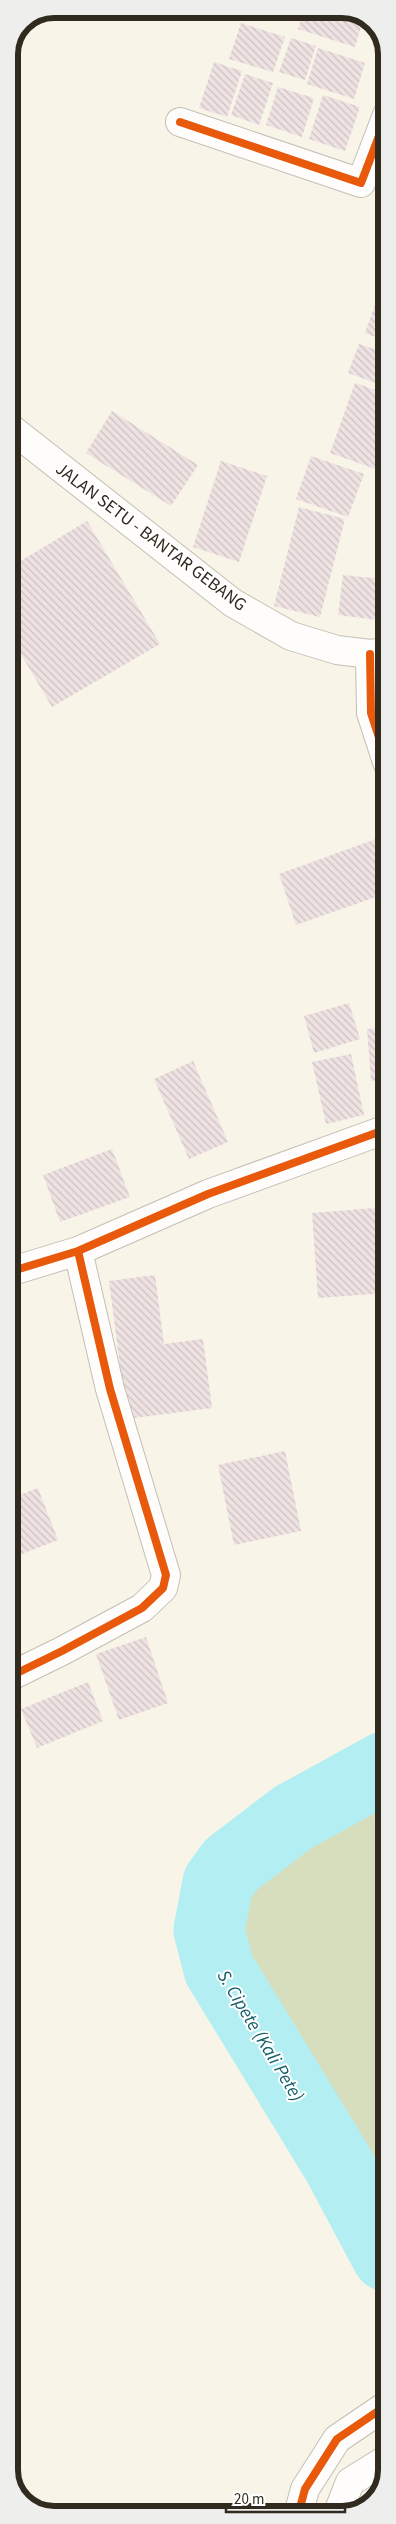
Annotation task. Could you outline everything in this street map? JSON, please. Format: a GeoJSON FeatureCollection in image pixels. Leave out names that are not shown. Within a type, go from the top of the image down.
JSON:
{"type":"FeatureCollection","features":[{"type":"Feature","properties":{"kind":"street"},"geometry":{"type":"LineString","coordinates":[[180,122],[361,183],[378,139]]}},
{"type":"Feature","properties":{"kind":"street","name":"JALAN SETU - BANTAR GEBANG"},"geometry":{"type":"LineString","coordinates":[[18,434],[233,603],[291,636],[337,650],[378,653]]}},
{"type":"Feature","properties":{"kind":"street"},"geometry":{"type":"LineString","coordinates":[[378,660],[371,713],[378,734]]}},
{"type":"Feature","properties":{"kind":"street"},"geometry":{"type":"LineString","coordinates":[[18,1269],[78,1251],[208,1194],[378,1132]]}},
{"type":"Feature","properties":{"kind":"street"},"geometry":{"type":"LineString","coordinates":[[18,1673],[142,1608],[163,1588],[166,1582],[164,1565],[110,1389],[78,1251]]}},
{"type":"Feature","properties":{"kind":"street"},"geometry":{"type":"LineString","coordinates":[[300,2506],[305,2489],[337,2439],[378,2411]]}},
{"type":"Feature","properties":{"kind":"street"},"geometry":{"type":"LineString","coordinates":[[341,2506],[350,2482],[378,2465]]}},
{"type":"Feature","properties":{"kind":"green space"},"geometry":{"type":"Polygon","coordinates":[[[378,1802],[378,2192],[240,1954],[237,1910],[254,1878],[378,1802]]]}},
{"type":"Feature","properties":{"kind":"building"},"geometry":{"type":"Polygon","coordinates":[[[302,18],[345,18],[362,23],[355,47],[298,29],[302,18]]]}},
{"type":"Feature","properties":{"kind":"building"},"geometry":{"type":"Polygon","coordinates":[[[241,23],[285,37],[273,72],[229,59],[241,23]]]}},
{"type":"Feature","properties":{"kind":"building"},"geometry":{"type":"Polygon","coordinates":[[[291,38],[316,46],[305,80],[279,72],[291,38]]]}},
{"type":"Feature","properties":{"kind":"building"},"geometry":{"type":"Polygon","coordinates":[[[318,48],[365,63],[354,99],[307,84],[318,48]]]}},
{"type":"Feature","properties":{"kind":"building"},"geometry":{"type":"Polygon","coordinates":[[[214,62],[242,71],[227,117],[199,108],[214,62]]]}},
{"type":"Feature","properties":{"kind":"building"},"geometry":{"type":"Polygon","coordinates":[[[245,74],[273,83],[259,125],[231,115],[245,74]]]}},
{"type":"Feature","properties":{"kind":"building"},"geometry":{"type":"Polygon","coordinates":[[[278,87],[314,98],[302,137],[266,125],[278,87]]]}},
{"type":"Feature","properties":{"kind":"building"},"geometry":{"type":"Polygon","coordinates":[[[323,95],[360,107],[345,151],[309,139],[323,95]]]}},
{"type":"Feature","properties":{"kind":"building"},"geometry":{"type":"Polygon","coordinates":[[[378,296],[378,338],[365,333],[378,296]]]}},
{"type":"Feature","properties":{"kind":"building"},"geometry":{"type":"Polygon","coordinates":[[[359,344],[378,350],[378,384],[348,373],[359,344]]]}},
{"type":"Feature","properties":{"kind":"building"},"geometry":{"type":"Polygon","coordinates":[[[355,383],[378,391],[378,470],[330,453],[355,383]]]}},
{"type":"Feature","properties":{"kind":"building"},"geometry":{"type":"Polygon","coordinates":[[[112,411],[198,465],[171,506],[86,453],[112,411]]]}},
{"type":"Feature","properties":{"kind":"building"},"geometry":{"type":"Polygon","coordinates":[[[311,456],[364,474],[348,517],[296,499],[311,456]]]}},
{"type":"Feature","properties":{"kind":"building"},"geometry":{"type":"Polygon","coordinates":[[[221,461],[267,476],[239,562],[193,547],[221,461]]]}},
{"type":"Feature","properties":{"kind":"building"},"geometry":{"type":"Polygon","coordinates":[[[299,507],[345,519],[320,617],[274,606],[299,507]]]}},
{"type":"Feature","properties":{"kind":"building"},"geometry":{"type":"Polygon","coordinates":[[[87,521],[160,644],[52,707],[18,649],[18,563],[87,521]]]}},
{"type":"Feature","properties":{"kind":"building"},"geometry":{"type":"Polygon","coordinates":[[[343,575],[378,578],[378,620],[338,615],[343,575]]]}},
{"type":"Feature","properties":{"kind":"building"},"geometry":{"type":"Polygon","coordinates":[[[378,838],[378,896],[296,925],[279,874],[378,838]]]}},
{"type":"Feature","properties":{"kind":"building"},"geometry":{"type":"Polygon","coordinates":[[[349,1003],[360,1039],[314,1053],[304,1016],[349,1003]]]}},
{"type":"Feature","properties":{"kind":"building"},"geometry":{"type":"Polygon","coordinates":[[[378,1028],[378,1081],[371,1081],[367,1029],[378,1028]]]}},
{"type":"Feature","properties":{"kind":"building"},"geometry":{"type":"Polygon","coordinates":[[[351,1054],[364,1115],[326,1124],[312,1062],[351,1054]]]}},
{"type":"Feature","properties":{"kind":"building"},"geometry":{"type":"Polygon","coordinates":[[[193,1061],[228,1142],[189,1159],[154,1079],[193,1061]]]}},
{"type":"Feature","properties":{"kind":"building"},"geometry":{"type":"Polygon","coordinates":[[[112,1149],[130,1197],[60,1222],[43,1175],[112,1149]]]}},
{"type":"Feature","properties":{"kind":"building"},"geometry":{"type":"Polygon","coordinates":[[[378,1208],[378,1294],[318,1298],[312,1213],[378,1208]]]}},
{"type":"Feature","properties":{"kind":"building"},"geometry":{"type":"Polygon","coordinates":[[[155,1275],[164,1344],[203,1339],[212,1408],[127,1419],[109,1281],[155,1275]]]}},
{"type":"Feature","properties":{"kind":"building"},"geometry":{"type":"Polygon","coordinates":[[[375,1311],[378,1311],[378,1335],[375,1311]]]}},
{"type":"Feature","properties":{"kind":"building"},"geometry":{"type":"Polygon","coordinates":[[[285,1451],[301,1531],[234,1545],[218,1465],[285,1451]]]}},
{"type":"Feature","properties":{"kind":"building"},"geometry":{"type":"Polygon","coordinates":[[[38,1488],[58,1540],[18,1556],[18,1496],[38,1488]]]}},
{"type":"Feature","properties":{"kind":"building"},"geometry":{"type":"Polygon","coordinates":[[[146,1637],[168,1703],[119,1720],[96,1654],[146,1637]]]}},
{"type":"Feature","properties":{"kind":"building"},"geometry":{"type":"Polygon","coordinates":[[[88,1682],[103,1721],[37,1748],[21,1709],[88,1682]]]}},
{"type":"Feature","properties":{"kind":"waterway","name":"S. Cipete (Kali Pete)"},"geometry":{"type":"LineString","coordinates":[[378,1771],[294,1817],[231,1865],[218,1883],[209,1930],[219,1969],[338,2164],[378,2239]]}},
{"type":"Feature","properties":{"kind":"cycle path"},"geometry":{"type":"LineString","coordinates":[[180,122],[361,183],[378,139]]}},
{"type":"Feature","properties":{"kind":"cycle path"},"geometry":{"type":"LineString","coordinates":[[370,654],[371,713],[378,734]]}},
{"type":"Feature","properties":{"kind":"cycle path"},"geometry":{"type":"LineString","coordinates":[[18,1269],[78,1251],[208,1194],[378,1132]]}},
{"type":"Feature","properties":{"kind":"cycle path"},"geometry":{"type":"LineString","coordinates":[[18,1673],[142,1608],[163,1588],[166,1575],[110,1389],[78,1251]]}},
{"type":"Feature","properties":{"kind":"cycle path"},"geometry":{"type":"LineString","coordinates":[[300,2506],[305,2489],[337,2439],[378,2411]]}}]}
